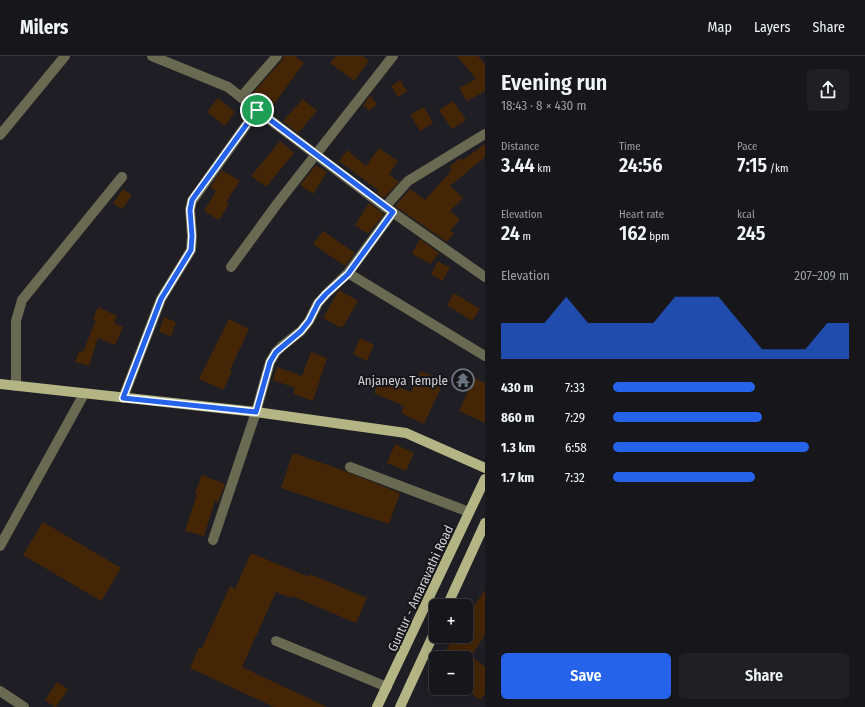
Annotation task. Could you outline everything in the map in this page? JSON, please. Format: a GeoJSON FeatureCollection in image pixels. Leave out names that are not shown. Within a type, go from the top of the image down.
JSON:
{"type":"FeatureCollection","features":[{"type":"Feature","properties":{"kind":"main road"},"geometry":{"type":"LineString","coordinates":[[0,384],[256,412],[406,433],[485,468]]}},
{"type":"Feature","properties":{"kind":"main road","name":"Guntur - Amaravathi Road"},"geometry":{"type":"LineString","coordinates":[[377,707],[485,481]]}},
{"type":"Feature","properties":{"kind":"main road"},"geometry":{"type":"LineString","coordinates":[[450,599],[485,523]]}},
{"type":"Feature","properties":{"kind":"main road"},"geometry":{"type":"LineString","coordinates":[[400,707],[430,643]]}},
{"type":"Feature","properties":{"kind":"street"},"geometry":{"type":"LineString","coordinates":[[0,135],[65,56]]}},
{"type":"Feature","properties":{"kind":"street"},"geometry":{"type":"LineString","coordinates":[[152,56],[228,87],[389,210],[485,276]]}},
{"type":"Feature","properties":{"kind":"street"},"geometry":{"type":"LineString","coordinates":[[241,97],[277,56]]}},
{"type":"Feature","properties":{"kind":"street"},"geometry":{"type":"LineString","coordinates":[[231,267],[277,204],[392,56]]}},
{"type":"Feature","properties":{"kind":"street"},"geometry":{"type":"LineString","coordinates":[[123,398],[161,299],[191,250],[192,236],[190,210],[192,200],[257,110]]}},
{"type":"Feature","properties":{"kind":"street"},"geometry":{"type":"LineString","coordinates":[[213,540],[256,412],[270,362],[276,352],[301,331],[309,321],[318,303],[348,274],[408,181],[485,134]]}},
{"type":"Feature","properties":{"kind":"street"},"geometry":{"type":"LineString","coordinates":[[16,386],[16,321],[22,300],[122,177]]}},
{"type":"Feature","properties":{"kind":"street"},"geometry":{"type":"LineString","coordinates":[[348,274],[485,356]]}},
{"type":"Feature","properties":{"kind":"street"},"geometry":{"type":"LineString","coordinates":[[0,546],[84,394]]}},
{"type":"Feature","properties":{"kind":"street"},"geometry":{"type":"LineString","coordinates":[[350,466],[470,512]]}},
{"type":"Feature","properties":{"kind":"street"},"geometry":{"type":"LineString","coordinates":[[276,641],[387,687]]}},
{"type":"Feature","properties":{"kind":"street"},"geometry":{"type":"LineString","coordinates":[[0,691],[24,707]]}},
{"type":"Feature","properties":{"kind":"building"},"geometry":{"type":"Polygon","coordinates":[[[284,56],[295,56],[304,63],[269,111],[250,96],[284,56]]]}},
{"type":"Feature","properties":{"kind":"building"},"geometry":{"type":"Polygon","coordinates":[[[336,56],[363,56],[369,61],[354,81],[330,63],[336,56]]]}},
{"type":"Feature","properties":{"kind":"building"},"geometry":{"type":"Polygon","coordinates":[[[457,56],[478,56],[485,64],[485,91],[467,101],[459,88],[476,79],[457,56]]]}},
{"type":"Feature","properties":{"kind":"building"},"geometry":{"type":"Polygon","coordinates":[[[400,80],[407,91],[398,97],[391,86],[400,80]]]}},
{"type":"Feature","properties":{"kind":"building"},"geometry":{"type":"Polygon","coordinates":[[[370,96],[377,104],[369,111],[363,105],[370,96]]]}},
{"type":"Feature","properties":{"kind":"building"},"geometry":{"type":"Polygon","coordinates":[[[218,98],[235,112],[225,126],[207,112],[218,98]]]}},
{"type":"Feature","properties":{"kind":"building"},"geometry":{"type":"Polygon","coordinates":[[[303,99],[317,111],[298,133],[283,121],[303,99]]]}},
{"type":"Feature","properties":{"kind":"building"},"geometry":{"type":"Polygon","coordinates":[[[453,101],[466,120],[452,129],[439,110],[453,101]]]}},
{"type":"Feature","properties":{"kind":"building"},"geometry":{"type":"Polygon","coordinates":[[[424,107],[433,123],[420,131],[410,115],[424,107]]]}},
{"type":"Feature","properties":{"kind":"building"},"geometry":{"type":"Polygon","coordinates":[[[280,141],[294,153],[266,187],[251,176],[280,141]]]}},
{"type":"Feature","properties":{"kind":"building"},"geometry":{"type":"Polygon","coordinates":[[[485,144],[485,157],[450,186],[463,198],[450,211],[460,219],[450,231],[454,233],[447,242],[395,206],[410,189],[425,200],[452,170],[449,167],[461,158],[463,160],[485,144]]]}},
{"type":"Feature","properties":{"kind":"building"},"geometry":{"type":"Polygon","coordinates":[[[379,148],[398,161],[389,174],[399,182],[384,198],[377,193],[378,190],[339,161],[347,150],[366,166],[379,148]]]}},
{"type":"Feature","properties":{"kind":"building"},"geometry":{"type":"Polygon","coordinates":[[[316,165],[327,172],[313,194],[300,185],[316,165]]]}},
{"type":"Feature","properties":{"kind":"building"},"geometry":{"type":"Polygon","coordinates":[[[222,170],[240,181],[226,202],[229,204],[219,220],[204,211],[216,191],[210,187],[222,170]]]}},
{"type":"Feature","properties":{"kind":"building"},"geometry":{"type":"Polygon","coordinates":[[[123,189],[132,195],[122,209],[113,203],[123,189]]]}},
{"type":"Feature","properties":{"kind":"building"},"geometry":{"type":"Polygon","coordinates":[[[369,203],[384,214],[368,234],[355,225],[369,203]]]}},
{"type":"Feature","properties":{"kind":"building"},"geometry":{"type":"Polygon","coordinates":[[[323,231],[355,253],[345,266],[313,244],[323,231]]]}},
{"type":"Feature","properties":{"kind":"building"},"geometry":{"type":"Polygon","coordinates":[[[420,239],[439,253],[431,264],[412,254],[420,239]]]}},
{"type":"Feature","properties":{"kind":"building"},"geometry":{"type":"Polygon","coordinates":[[[438,261],[450,268],[442,281],[431,274],[438,261]]]}},
{"type":"Feature","properties":{"kind":"building"},"geometry":{"type":"Polygon","coordinates":[[[339,290],[358,301],[343,327],[339,327],[323,318],[339,290]]]}},
{"type":"Feature","properties":{"kind":"building"},"geometry":{"type":"Polygon","coordinates":[[[454,293],[480,309],[472,321],[447,305],[454,293]]]}},
{"type":"Feature","properties":{"kind":"building"},"geometry":{"type":"Polygon","coordinates":[[[98,307],[117,316],[114,323],[123,327],[115,345],[98,338],[89,366],[75,362],[79,351],[83,352],[96,320],[93,319],[98,307]]]}},
{"type":"Feature","properties":{"kind":"building"},"geometry":{"type":"Polygon","coordinates":[[[164,317],[176,322],[171,336],[159,332],[164,317]]]}},
{"type":"Feature","properties":{"kind":"building"},"geometry":{"type":"Polygon","coordinates":[[[229,319],[249,329],[230,370],[232,371],[223,390],[199,379],[229,319]]]}},
{"type":"Feature","properties":{"kind":"building"},"geometry":{"type":"Polygon","coordinates":[[[360,338],[374,345],[367,361],[353,354],[360,338]]]}},
{"type":"Feature","properties":{"kind":"building"},"geometry":{"type":"Polygon","coordinates":[[[311,352],[327,358],[313,401],[293,394],[295,388],[273,380],[277,367],[302,376],[311,352]]]}},
{"type":"Feature","properties":{"kind":"building"},"geometry":{"type":"Polygon","coordinates":[[[421,371],[444,381],[424,424],[401,413],[404,406],[374,393],[380,379],[411,392],[421,371]]]}},
{"type":"Feature","properties":{"kind":"building"},"geometry":{"type":"Polygon","coordinates":[[[459,371],[485,383],[485,423],[459,411],[469,389],[455,381],[459,371]]]}},
{"type":"Feature","properties":{"kind":"building"},"geometry":{"type":"Polygon","coordinates":[[[395,444],[414,453],[406,471],[387,463],[395,444]]]}},
{"type":"Feature","properties":{"kind":"building"},"geometry":{"type":"Polygon","coordinates":[[[293,453],[345,471],[400,493],[389,524],[281,488],[293,453]]]}},
{"type":"Feature","properties":{"kind":"building"},"geometry":{"type":"Polygon","coordinates":[[[202,475],[225,484],[218,502],[215,501],[204,536],[185,531],[197,494],[195,493],[202,475]]]}},
{"type":"Feature","properties":{"kind":"building"},"geometry":{"type":"Polygon","coordinates":[[[43,522],[121,568],[101,601],[23,555],[43,522]]]}},
{"type":"Feature","properties":{"kind":"building"},"geometry":{"type":"Polygon","coordinates":[[[251,553],[309,577],[310,574],[367,598],[356,623],[292,596],[291,598],[276,592],[242,667],[327,707],[274,707],[190,668],[199,647],[202,648],[230,586],[235,589],[251,553]]]}},
{"type":"Feature","properties":{"kind":"building"},"geometry":{"type":"Polygon","coordinates":[[[485,590],[485,635],[473,653],[473,651],[445,651],[451,643],[473,643],[473,607],[485,590]]]}},
{"type":"Feature","properties":{"kind":"building"},"geometry":{"type":"Polygon","coordinates":[[[473,658],[485,667],[485,694],[480,700],[473,694],[473,658]]]}},
{"type":"Feature","properties":{"kind":"building"},"geometry":{"type":"Polygon","coordinates":[[[57,682],[68,689],[55,707],[45,700],[57,682]]]}},
{"type":"Feature","properties":{"kind":"place","name":"Anjaneya Temple"},"geometry":{"type":"Point","coordinates":[463,380]}},
{"type":"Feature","properties":{"kind":"route"},"geometry":{"type":"LineString","coordinates":[[257,110],[393,212],[348,274],[318,303],[309,321],[301,331],[276,352],[270,362],[256,412],[123,398],[161,299],[191,250],[192,228],[190,210],[192,200],[257,110]]}}]}
